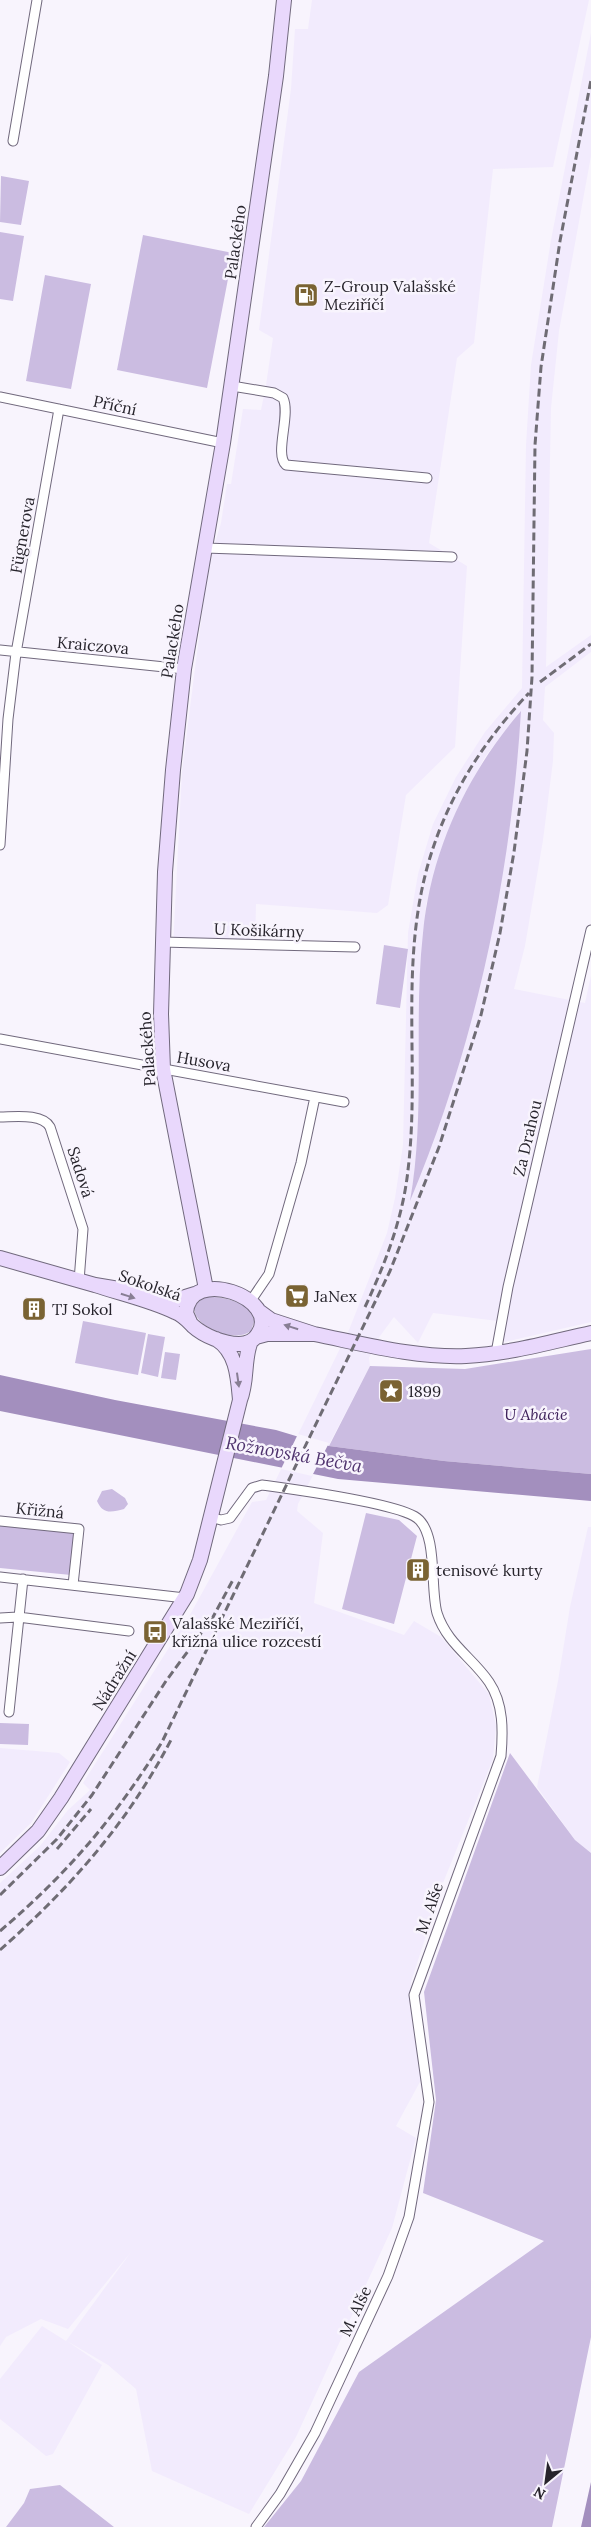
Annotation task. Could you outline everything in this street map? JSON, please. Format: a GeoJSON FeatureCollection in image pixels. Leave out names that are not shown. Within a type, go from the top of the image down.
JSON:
{"type":"FeatureCollection","features":[{"type":"Feature","properties":{"kind":"street"},"geometry":{"type":"LineString","coordinates":[[12,141],[37,0]]}},
{"type":"Feature","properties":{"kind":"street","name":"Palackého"},"geometry":{"type":"LineString","coordinates":[[200,1292],[163,1069],[161,1033],[162,942],[173,770],[184,669],[204,582],[205,548],[224,443],[276,76],[284,0]]}},
{"type":"Feature","properties":{"kind":"street"},"geometry":{"type":"LineString","coordinates":[[232,386],[274,393],[283,398],[285,408],[281,457],[286,465],[427,478]]}},
{"type":"Feature","properties":{"kind":"street","name":"Příční"},"geometry":{"type":"LineString","coordinates":[[0,397],[224,443]]}},
{"type":"Feature","properties":{"kind":"street","name":"Fügnerova"},"geometry":{"type":"LineString","coordinates":[[0,845],[8,719],[16,653],[59,409]]}},
{"type":"Feature","properties":{"kind":"street"},"geometry":{"type":"LineString","coordinates":[[205,548],[452,557]]}},
{"type":"Feature","properties":{"kind":"street","name":"Kraiczova"},"geometry":{"type":"LineString","coordinates":[[0,650],[184,669]]}},
{"type":"Feature","properties":{"kind":"street","name":"Za Drahou"},"geometry":{"type":"LineString","coordinates":[[496,1353],[508,1287],[591,930]]}},
{"type":"Feature","properties":{"kind":"street","name":"U Košikárny"},"geometry":{"type":"LineString","coordinates":[[162,942],[355,947]]}},
{"type":"Feature","properties":{"kind":"street","name":"Husova"},"geometry":{"type":"LineString","coordinates":[[0,1039],[344,1102]]}},
{"type":"Feature","properties":{"kind":"street"},"geometry":{"type":"LineString","coordinates":[[250,1302],[269,1274],[301,1163],[315,1097]]}},
{"type":"Feature","properties":{"kind":"street","name":"Sadová"},"geometry":{"type":"LineString","coordinates":[[0,1117],[40,1119],[50,1127],[83,1229],[79,1281]]}},
{"type":"Feature","properties":{"kind":"street","name":"Sokolská"},"geometry":{"type":"LineString","coordinates":[[0,1258],[95,1285],[179,1300],[200,1292],[231,1292],[250,1302],[271,1320],[314,1334],[393,1350],[449,1356],[496,1353]]}},
{"type":"Feature","properties":{"kind":"street","name":"Sokolská"},"geometry":{"type":"LineString","coordinates":[[95,1285],[166,1308],[182,1315],[201,1332],[216,1339],[238,1344],[267,1334],[314,1334]]}},
{"type":"Feature","properties":{"kind":"street","name":"Sokolská"},"geometry":{"type":"LineString","coordinates":[[190,1322],[186,1308],[200,1292]]}},
{"type":"Feature","properties":{"kind":"street"},"geometry":{"type":"LineString","coordinates":[[254,1339],[262,1328],[260,1312]]}},
{"type":"Feature","properties":{"kind":"street"},"geometry":{"type":"LineString","coordinates":[[496,1353],[591,1333]]}},
{"type":"Feature","properties":{"kind":"street","name":"Nádražní"},"geometry":{"type":"LineString","coordinates":[[216,1339],[224,1346],[233,1360],[239,1404]]}},
{"type":"Feature","properties":{"kind":"street","name":"Nádražní"},"geometry":{"type":"LineString","coordinates":[[0,1868],[38,1831],[61,1798],[185,1598],[197,1568],[247,1378],[246,1358],[254,1339]]}},
{"type":"Feature","properties":{"kind":"street","name":"M. Alše"},"geometry":{"type":"LineString","coordinates":[[210,1517],[221,1520],[230,1518],[252,1488],[262,1485],[392,1508],[415,1516],[424,1525],[430,1540],[433,1588],[442,1624],[454,1645],[493,1688],[503,1731],[501,1756],[414,1995],[429,2102],[409,2217],[388,2276],[315,2433],[280,2494],[256,2527]]}},
{"type":"Feature","properties":{"kind":"street","name":"Křižná"},"geometry":{"type":"LineString","coordinates":[[0,1520],[80,1529],[73,1585]]}},
{"type":"Feature","properties":{"kind":"street"},"geometry":{"type":"LineString","coordinates":[[0,1577],[185,1598]]}},
{"type":"Feature","properties":{"kind":"street"},"geometry":{"type":"LineString","coordinates":[[9,1712],[23,1579]]}},
{"type":"Feature","properties":{"kind":"street"},"geometry":{"type":"LineString","coordinates":[[0,1618],[18,1617],[129,1631]]}},
{"type":"Feature","properties":{"kind":"shaded area"},"geometry":{"type":"Polygon","coordinates":[[[312,0],[589,0],[553,167],[493,169],[474,343],[457,358],[429,543],[467,566],[455,747],[406,795],[388,905],[377,913],[256,904],[255,950],[173,947],[182,771],[208,566],[221,523],[227,484],[231,484],[243,409],[261,410],[266,385],[273,338],[259,330],[291,89],[295,29],[308,29],[312,0]]]}},
{"type":"Feature","properties":{"kind":"shaded area"},"geometry":{"type":"Polygon","coordinates":[[[591,33],[591,156],[559,331],[551,408],[546,667],[591,635],[591,652],[545,687],[543,720],[554,733],[553,761],[543,840],[525,946],[514,989],[585,1003],[591,976],[591,1322],[505,1342],[503,1339],[506,1322],[433,1313],[418,1343],[394,1317],[380,1336],[369,1358],[370,1366],[298,1504],[297,1511],[323,1533],[314,1603],[404,1635],[414,1621],[441,1637],[489,1694],[496,1726],[493,1759],[443,1883],[411,1982],[421,2080],[396,2126],[416,2138],[392,2228],[296,2437],[249,2514],[152,2471],[136,2389],[108,2365],[67,2341],[102,2365],[53,2454],[46,2456],[0,2419],[0,2379],[42,2326],[66,2341],[131,2252],[68,2329],[41,2319],[6,2337],[0,2346],[0,1883],[40,1846],[68,1810],[90,1790],[83,1783],[191,1613],[252,1502],[266,1500],[349,1330],[387,1233],[395,1198],[403,1145],[408,933],[418,874],[433,824],[456,777],[485,732],[522,688],[526,445],[531,365],[551,240],[591,33]],[[520,711],[485,757],[458,807],[442,847],[426,905],[421,968],[418,1147],[411,1198],[447,1100],[482,973],[499,892],[512,808],[520,711]]]}},
{"type":"Feature","properties":{"kind":"shaded area"},"geometry":{"type":"Polygon","coordinates":[[[588,1527],[591,1527],[591,1853],[575,1840],[537,1787],[558,1681],[570,1607],[588,1527]]]}},
{"type":"Feature","properties":{"kind":"shaded area"},"geometry":{"type":"Polygon","coordinates":[[[0,1748],[59,1753],[70,1762],[31,1823],[0,1853],[0,1748]]]}},
{"type":"Feature","properties":{"kind":"green space"},"geometry":{"type":"Polygon","coordinates":[[[1,176],[29,181],[21,225],[0,222],[1,176]]]}},
{"type":"Feature","properties":{"kind":"green space"},"geometry":{"type":"Polygon","coordinates":[[[0,232],[24,236],[13,301],[0,299],[0,232]]]}},
{"type":"Feature","properties":{"kind":"green space"},"geometry":{"type":"Polygon","coordinates":[[[143,235],[233,253],[207,388],[117,370],[143,235]]]}},
{"type":"Feature","properties":{"kind":"green space"},"geometry":{"type":"Polygon","coordinates":[[[45,275],[91,284],[71,389],[26,381],[45,275]]]}},
{"type":"Feature","properties":{"kind":"green space"},"geometry":{"type":"Polygon","coordinates":[[[521,711],[509,836],[486,961],[453,1083],[433,1143],[410,1201],[415,1167],[419,1100],[420,966],[427,902],[443,843],[468,787],[502,735],[521,711]]]}},
{"type":"Feature","properties":{"kind":"green space"},"geometry":{"type":"Polygon","coordinates":[[[384,945],[408,949],[400,1008],[376,1004],[384,945]]]}},
{"type":"Feature","properties":{"kind":"green space"},"geometry":{"type":"Polygon","coordinates":[[[207,1297],[228,1299],[247,1308],[255,1319],[251,1331],[241,1335],[229,1335],[217,1332],[206,1326],[198,1319],[195,1311],[197,1303],[207,1297]]]}},
{"type":"Feature","properties":{"kind":"green space"},"geometry":{"type":"Polygon","coordinates":[[[83,1321],[146,1333],[138,1375],[75,1363],[83,1321]]]}},
{"type":"Feature","properties":{"kind":"green space"},"geometry":{"type":"Polygon","coordinates":[[[148,1334],[165,1337],[158,1377],[141,1373],[148,1334]]]}},
{"type":"Feature","properties":{"kind":"green space","name":"U Abácie"},"geometry":{"type":"Polygon","coordinates":[[[591,1349],[591,1474],[444,1461],[329,1446],[370,1366],[465,1369],[591,1349]]]}},
{"type":"Feature","properties":{"kind":"green space"},"geometry":{"type":"Polygon","coordinates":[[[165,1352],[180,1354],[176,1380],[161,1378],[165,1352]]]}},
{"type":"Feature","properties":{"kind":"green space"},"geometry":{"type":"Polygon","coordinates":[[[112,1489],[125,1498],[128,1504],[124,1509],[108,1511],[102,1509],[99,1505],[97,1501],[102,1491],[112,1489]]]}},
{"type":"Feature","properties":{"kind":"green space"},"geometry":{"type":"Polygon","coordinates":[[[366,1513],[399,1520],[417,1536],[394,1624],[342,1609],[366,1513]]]}},
{"type":"Feature","properties":{"kind":"green space"},"geometry":{"type":"Polygon","coordinates":[[[0,1523],[76,1531],[71,1575],[0,1568],[0,1523]]]}},
{"type":"Feature","properties":{"kind":"green space"},"geometry":{"type":"Polygon","coordinates":[[[0,1723],[29,1724],[28,1745],[0,1744],[0,1723]]]}},
{"type":"Feature","properties":{"kind":"green space"},"geometry":{"type":"Polygon","coordinates":[[[510,1753],[575,1840],[591,1853],[591,2337],[552,2527],[264,2527],[301,2481],[359,2372],[544,2241],[423,2193],[436,2100],[424,1992],[510,1753]]]}},
{"type":"Feature","properties":{"kind":"green space"},"geometry":{"type":"Polygon","coordinates":[[[60,2485],[114,2527],[6,2527],[24,2503],[30,2489],[60,2485]]]}},
{"type":"Feature","properties":{"kind":"water","name":"Rožnovská Bečva"},"geometry":{"type":"Polygon","coordinates":[[[0,1375],[115,1400],[276,1430],[329,1446],[444,1461],[591,1474],[591,1501],[338,1479],[0,1411],[0,1375]]]}},
{"type":"Feature","properties":{"kind":"water"},"geometry":{"type":"Polygon","coordinates":[[[591,2482],[591,2527],[581,2527],[591,2482]]]}},
{"type":"Feature","properties":{"kind":"pier"},"geometry":{"type":"Polygon","coordinates":[[[298,1434],[329,1443],[312,1476],[281,1469],[298,1434]]]}},
{"type":"Feature","properties":{"kind":"railway"},"geometry":{"type":"LineString","coordinates":[[0,1931],[47,1888],[89,1843],[108,1820],[162,1742],[390,1271],[439,1147],[481,1015],[500,933],[514,852],[527,751],[532,677],[535,445],[541,367],[560,241],[591,80]]}},
{"type":"Feature","properties":{"kind":"railway"},"geometry":{"type":"LineString","coordinates":[[540,682],[591,644]]}},
{"type":"Feature","properties":{"kind":"railway"},"geometry":{"type":"LineString","coordinates":[[365,1307],[392,1240],[406,1188],[411,1136],[413,963],[421,894],[428,865],[437,838],[460,786],[491,737],[529,693]]}},
{"type":"Feature","properties":{"kind":"railway"},"geometry":{"type":"LineString","coordinates":[[0,1895],[57,1839],[92,1795],[166,1681],[213,1617],[234,1578]]}},
{"type":"Feature","properties":{"kind":"railway"},"geometry":{"type":"LineString","coordinates":[[0,1950],[51,1902],[96,1852],[137,1798],[172,1738]]}},
{"type":"Feature","properties":{"kind":"railway"},"geometry":{"type":"LineString","coordinates":[[57,1849],[91,1809]]}},
{"type":"Feature","properties":{"kind":"place","name":"Z-Group Valašské Meziříčí"},"geometry":{"type":"Point","coordinates":[306,295]}},
{"type":"Feature","properties":{"kind":"place","name":"JaNex"},"geometry":{"type":"Point","coordinates":[297,1296]}},
{"type":"Feature","properties":{"kind":"place","name":"TJ Sokol"},"geometry":{"type":"Point","coordinates":[34,1309]}},
{"type":"Feature","properties":{"kind":"place","name":"1899"},"geometry":{"type":"Point","coordinates":[391,1391]}},
{"type":"Feature","properties":{"kind":"place","name":"tenisové kurty"},"geometry":{"type":"Point","coordinates":[418,1570]}},
{"type":"Feature","properties":{"kind":"place","name":"Valašské Meziříčí, křižná ulice rozcestí"},"geometry":{"type":"Point","coordinates":[155,1632]}}]}
